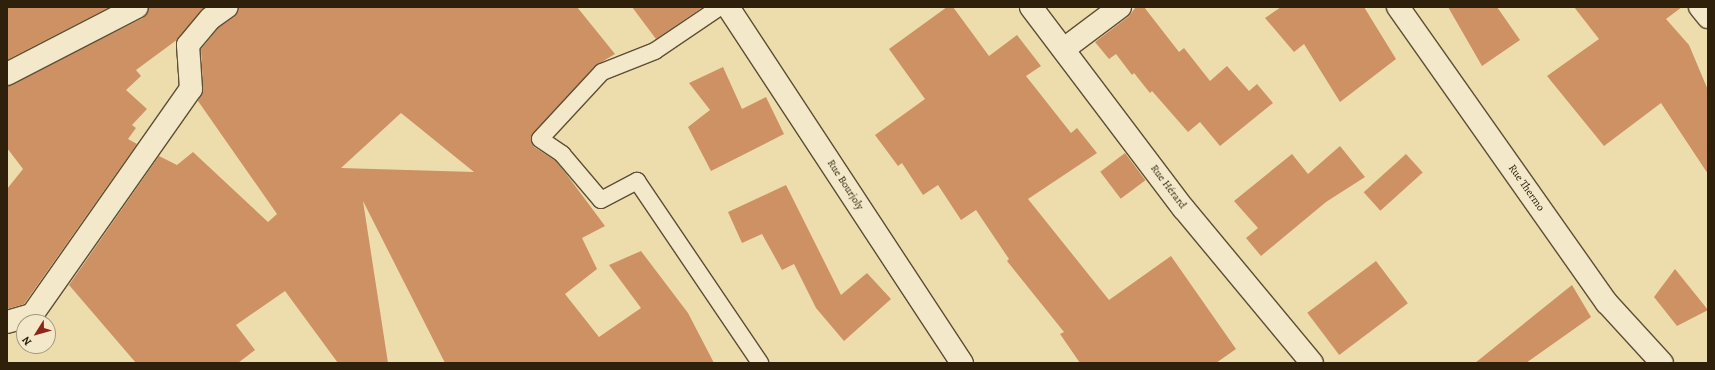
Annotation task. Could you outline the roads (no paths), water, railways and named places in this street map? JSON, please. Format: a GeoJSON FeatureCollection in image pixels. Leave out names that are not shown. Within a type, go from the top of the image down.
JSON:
{"type":"FeatureCollection","features":[{"type":"Feature","properties":{"kind":"street"},"geometry":{"type":"LineString","coordinates":[[7,74],[137,7]]}},
{"type":"Feature","properties":{"kind":"street"},"geometry":{"type":"LineString","coordinates":[[7,322],[32,315],[191,89],[188,45],[211,18],[227,7]]}},
{"type":"Feature","properties":{"kind":"street","name":"Rue Bourjoly"},"geometry":{"type":"LineString","coordinates":[[728,7],[959,362]]}},
{"type":"Feature","properties":{"kind":"street","name":"Rue Hérard"},"geometry":{"type":"LineString","coordinates":[[1031,7],[1184,209],[1312,363]]}},
{"type":"Feature","properties":{"kind":"street"},"geometry":{"type":"LineString","coordinates":[[1064,49],[1120,7]]}},
{"type":"Feature","properties":{"kind":"street","name":"Rue Thermo"},"geometry":{"type":"LineString","coordinates":[[1398,7],[1608,303],[1662,363]]}},
{"type":"Feature","properties":{"kind":"street"},"geometry":{"type":"LineString","coordinates":[[1700,7],[1708,18]]}},
{"type":"Feature","properties":{"kind":"lane"},"geometry":{"type":"LineString","coordinates":[[720,7],[655,51],[602,72],[540,139],[562,154],[601,200],[637,181],[760,363]]}}]}
